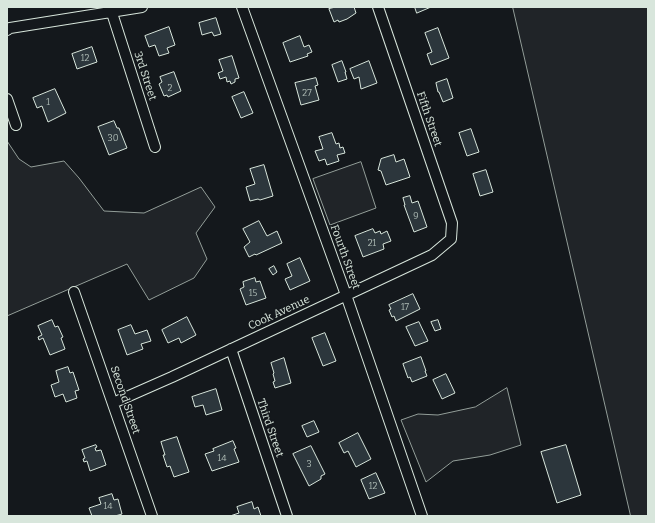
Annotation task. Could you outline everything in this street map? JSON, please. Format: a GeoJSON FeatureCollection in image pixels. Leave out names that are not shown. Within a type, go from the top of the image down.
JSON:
{"type":"FeatureCollection","features":[{"type":"Feature","properties":{"kind":"street"},"geometry":{"type":"LineString","coordinates":[[8,29],[142,7]]}},
{"type":"Feature","properties":{"kind":"street","name":"Fourth Street"},"geometry":{"type":"LineString","coordinates":[[242,7],[346,295],[422,516]]}},
{"type":"Feature","properties":{"kind":"street","name":"Fifth Street"},"geometry":{"type":"LineString","coordinates":[[378,7],[452,223],[451,239]]}},
{"type":"Feature","properties":{"kind":"street","name":"3rd Street"},"geometry":{"type":"LineString","coordinates":[[112,13],[155,147]]}},
{"type":"Feature","properties":{"kind":"street"},"geometry":{"type":"LineString","coordinates":[[7,99],[16,125]]}},
{"type":"Feature","properties":{"kind":"street","name":"Cook Avenue"},"geometry":{"type":"LineString","coordinates":[[113,403],[172,377],[432,255],[451,239]]}},
{"type":"Feature","properties":{"kind":"street","name":"Second Street"},"geometry":{"type":"LineString","coordinates":[[74,292],[152,516]]}},
{"type":"Feature","properties":{"kind":"street","name":"Third Street"},"geometry":{"type":"LineString","coordinates":[[231,349],[288,516]]}},
{"type":"Feature","properties":{"kind":"shaded area"},"geometry":{"type":"Polygon","coordinates":[[[513,7],[648,7],[648,516],[631,516],[513,7]]]}},
{"type":"Feature","properties":{"kind":"shaded area"},"geometry":{"type":"Polygon","coordinates":[[[7,141],[19,159],[31,167],[64,161],[104,211],[144,213],[201,187],[215,207],[196,233],[207,259],[194,278],[149,300],[127,264],[7,316],[7,141]]]}},
{"type":"Feature","properties":{"kind":"shaded area"},"geometry":{"type":"Polygon","coordinates":[[[361,162],[376,208],[330,225],[313,179],[361,162]]]}},
{"type":"Feature","properties":{"kind":"shaded area"},"geometry":{"type":"Polygon","coordinates":[[[507,388],[521,445],[490,455],[453,461],[426,482],[401,420],[418,414],[438,415],[475,407],[507,388]]]}},
{"type":"Feature","properties":{"kind":"building"},"geometry":{"type":"Polygon","coordinates":[[[336,7],[354,7],[356,13],[347,19],[334,22],[329,9],[336,7]]]}},
{"type":"Feature","properties":{"kind":"building"},"geometry":{"type":"Polygon","coordinates":[[[415,7],[431,7],[417,13],[415,7]]]}},
{"type":"Feature","properties":{"kind":"building"},"geometry":{"type":"Polygon","coordinates":[[[216,18],[221,34],[214,36],[212,32],[202,35],[199,23],[216,18]]]}},
{"type":"Feature","properties":{"kind":"building"},"geometry":{"type":"Polygon","coordinates":[[[169,27],[175,45],[167,48],[169,53],[159,56],[155,45],[149,47],[145,36],[169,27]]]}},
{"type":"Feature","properties":{"kind":"building"},"geometry":{"type":"Polygon","coordinates":[[[438,28],[449,58],[431,65],[427,54],[432,52],[425,33],[438,28]]]}},
{"type":"Feature","properties":{"kind":"building"},"geometry":{"type":"Polygon","coordinates":[[[300,36],[304,47],[309,45],[312,52],[307,54],[308,56],[290,62],[283,43],[300,36]]]}},
{"type":"Feature","properties":{"kind":"building"},"geometry":{"type":"Polygon","coordinates":[[[92,47],[97,62],[77,69],[72,54],[92,47]]]}},
{"type":"Feature","properties":{"kind":"building"},"geometry":{"type":"Polygon","coordinates":[[[232,56],[239,78],[235,79],[235,82],[231,84],[230,81],[227,82],[226,77],[220,79],[218,73],[223,71],[219,60],[232,56]]]}},
{"type":"Feature","properties":{"kind":"building"},"geometry":{"type":"Polygon","coordinates":[[[342,61],[347,79],[338,82],[332,65],[342,61]]]}},
{"type":"Feature","properties":{"kind":"building"},"geometry":{"type":"Polygon","coordinates":[[[369,61],[377,83],[361,89],[359,77],[354,79],[350,69],[369,61]]]}},
{"type":"Feature","properties":{"kind":"building"},"geometry":{"type":"Polygon","coordinates":[[[174,72],[181,91],[168,97],[167,95],[164,96],[159,84],[162,82],[160,77],[174,72]]]}},
{"type":"Feature","properties":{"kind":"building"},"geometry":{"type":"Polygon","coordinates":[[[316,78],[318,85],[315,86],[319,100],[301,105],[295,83],[316,78]]]}},
{"type":"Feature","properties":{"kind":"building"},"geometry":{"type":"Polygon","coordinates":[[[447,79],[453,98],[443,102],[438,92],[436,83],[447,79]]]}},
{"type":"Feature","properties":{"kind":"building"},"geometry":{"type":"Polygon","coordinates":[[[55,89],[66,113],[48,122],[42,106],[37,108],[33,98],[55,89]]]}},
{"type":"Feature","properties":{"kind":"building"},"geometry":{"type":"Polygon","coordinates":[[[244,92],[253,113],[241,118],[232,97],[244,92]]]}},
{"type":"Feature","properties":{"kind":"building"},"geometry":{"type":"Polygon","coordinates":[[[114,121],[117,128],[119,128],[127,148],[109,155],[98,127],[114,121]]]}},
{"type":"Feature","properties":{"kind":"building"},"geometry":{"type":"Polygon","coordinates":[[[471,129],[479,152],[467,156],[459,133],[471,129]]]}},
{"type":"Feature","properties":{"kind":"building"},"geometry":{"type":"Polygon","coordinates":[[[332,133],[336,144],[339,143],[340,148],[343,147],[345,153],[337,155],[339,161],[327,165],[325,159],[319,161],[315,151],[323,149],[319,137],[332,133]]]}},
{"type":"Feature","properties":{"kind":"building"},"geometry":{"type":"Polygon","coordinates":[[[394,155],[396,162],[404,159],[410,177],[386,185],[381,171],[378,170],[381,159],[394,155]]]}},
{"type":"Feature","properties":{"kind":"building"},"geometry":{"type":"Polygon","coordinates":[[[264,165],[273,196],[250,201],[246,187],[255,184],[250,169],[264,165]]]}},
{"type":"Feature","properties":{"kind":"building"},"geometry":{"type":"Polygon","coordinates":[[[486,170],[493,192],[480,196],[473,174],[486,170]]]}},
{"type":"Feature","properties":{"kind":"building"},"geometry":{"type":"Polygon","coordinates":[[[410,196],[412,203],[418,201],[427,227],[414,232],[404,205],[403,198],[410,196]]]}},
{"type":"Feature","properties":{"kind":"building"},"geometry":{"type":"Polygon","coordinates":[[[259,221],[267,236],[277,231],[282,243],[249,257],[244,247],[250,242],[243,229],[259,221]]]}},
{"type":"Feature","properties":{"kind":"building"},"geometry":{"type":"Polygon","coordinates":[[[373,229],[375,233],[380,231],[381,234],[387,231],[391,241],[383,244],[384,249],[363,257],[355,236],[373,229]]]}},
{"type":"Feature","properties":{"kind":"building"},"geometry":{"type":"Polygon","coordinates":[[[300,258],[310,281],[290,290],[285,279],[292,276],[287,264],[300,258]]]}},
{"type":"Feature","properties":{"kind":"building"},"geometry":{"type":"Polygon","coordinates":[[[274,266],[277,272],[273,275],[269,269],[274,266]]]}},
{"type":"Feature","properties":{"kind":"building"},"geometry":{"type":"Polygon","coordinates":[[[255,278],[256,282],[260,281],[266,298],[246,305],[240,289],[244,287],[243,282],[255,278]]]}},
{"type":"Feature","properties":{"kind":"building"},"geometry":{"type":"Polygon","coordinates":[[[413,294],[420,309],[396,321],[394,316],[392,317],[389,310],[391,309],[389,305],[413,294]]]}},
{"type":"Feature","properties":{"kind":"building"},"geometry":{"type":"Polygon","coordinates":[[[187,317],[196,335],[181,343],[179,338],[168,343],[162,330],[187,317]]]}},
{"type":"Feature","properties":{"kind":"building"},"geometry":{"type":"Polygon","coordinates":[[[52,320],[55,327],[58,326],[63,337],[61,338],[65,349],[50,355],[43,338],[39,340],[38,337],[42,335],[38,326],[52,320]]]}},
{"type":"Feature","properties":{"kind":"building"},"geometry":{"type":"Polygon","coordinates":[[[438,320],[441,329],[435,331],[431,322],[438,320]]]}},
{"type":"Feature","properties":{"kind":"building"},"geometry":{"type":"Polygon","coordinates":[[[419,322],[428,341],[415,346],[406,327],[419,322]]]}},
{"type":"Feature","properties":{"kind":"building"},"geometry":{"type":"Polygon","coordinates":[[[131,325],[135,334],[147,330],[151,341],[141,344],[143,349],[127,355],[118,330],[131,325]]]}},
{"type":"Feature","properties":{"kind":"building"},"geometry":{"type":"Polygon","coordinates":[[[325,333],[336,361],[323,366],[312,338],[325,333]]]}},
{"type":"Feature","properties":{"kind":"building"},"geometry":{"type":"Polygon","coordinates":[[[421,357],[427,376],[412,382],[410,377],[408,378],[403,364],[421,357]]]}},
{"type":"Feature","properties":{"kind":"building"},"geometry":{"type":"Polygon","coordinates":[[[284,358],[291,383],[275,388],[273,382],[275,381],[274,373],[271,363],[284,358]]]}},
{"type":"Feature","properties":{"kind":"building"},"geometry":{"type":"Polygon","coordinates":[[[68,367],[70,373],[73,372],[79,390],[75,391],[77,398],[66,402],[63,394],[55,397],[51,385],[59,382],[56,371],[68,367]]]}},
{"type":"Feature","properties":{"kind":"building"},"geometry":{"type":"Polygon","coordinates":[[[446,374],[455,393],[442,399],[433,380],[446,374]]]}},
{"type":"Feature","properties":{"kind":"building"},"geometry":{"type":"Polygon","coordinates":[[[216,389],[222,410],[206,415],[203,405],[195,407],[192,397],[216,389]]]}},
{"type":"Feature","properties":{"kind":"building"},"geometry":{"type":"Polygon","coordinates":[[[314,421],[319,432],[307,437],[302,426],[314,421]]]}},
{"type":"Feature","properties":{"kind":"building"},"geometry":{"type":"Polygon","coordinates":[[[358,433],[371,459],[356,467],[348,451],[344,453],[339,443],[358,433]]]}},
{"type":"Feature","properties":{"kind":"building"},"geometry":{"type":"Polygon","coordinates":[[[177,437],[189,472],[174,477],[170,466],[167,467],[161,442],[177,437]]]}},
{"type":"Feature","properties":{"kind":"building"},"geometry":{"type":"Polygon","coordinates":[[[233,441],[236,448],[234,449],[239,462],[212,471],[205,454],[233,441]]]}},
{"type":"Feature","properties":{"kind":"building"},"geometry":{"type":"Polygon","coordinates":[[[96,445],[96,451],[101,450],[106,465],[90,471],[87,461],[84,462],[83,459],[85,458],[82,450],[96,445]]]}},
{"type":"Feature","properties":{"kind":"building"},"geometry":{"type":"Polygon","coordinates":[[[566,445],[581,495],[557,503],[541,452],[566,445]]]}},
{"type":"Feature","properties":{"kind":"building"},"geometry":{"type":"Polygon","coordinates":[[[311,446],[325,474],[321,476],[321,479],[309,486],[293,454],[311,446]]]}},
{"type":"Feature","properties":{"kind":"building"},"geometry":{"type":"Polygon","coordinates":[[[376,473],[385,493],[369,499],[361,480],[376,473]]]}},
{"type":"Feature","properties":{"kind":"building"},"geometry":{"type":"Polygon","coordinates":[[[112,494],[114,500],[118,499],[122,514],[115,516],[92,516],[89,508],[101,504],[99,498],[112,494]]]}},
{"type":"Feature","properties":{"kind":"building"},"geometry":{"type":"Polygon","coordinates":[[[252,502],[254,509],[258,507],[261,516],[230,516],[239,513],[237,507],[252,502]]]}}]}
